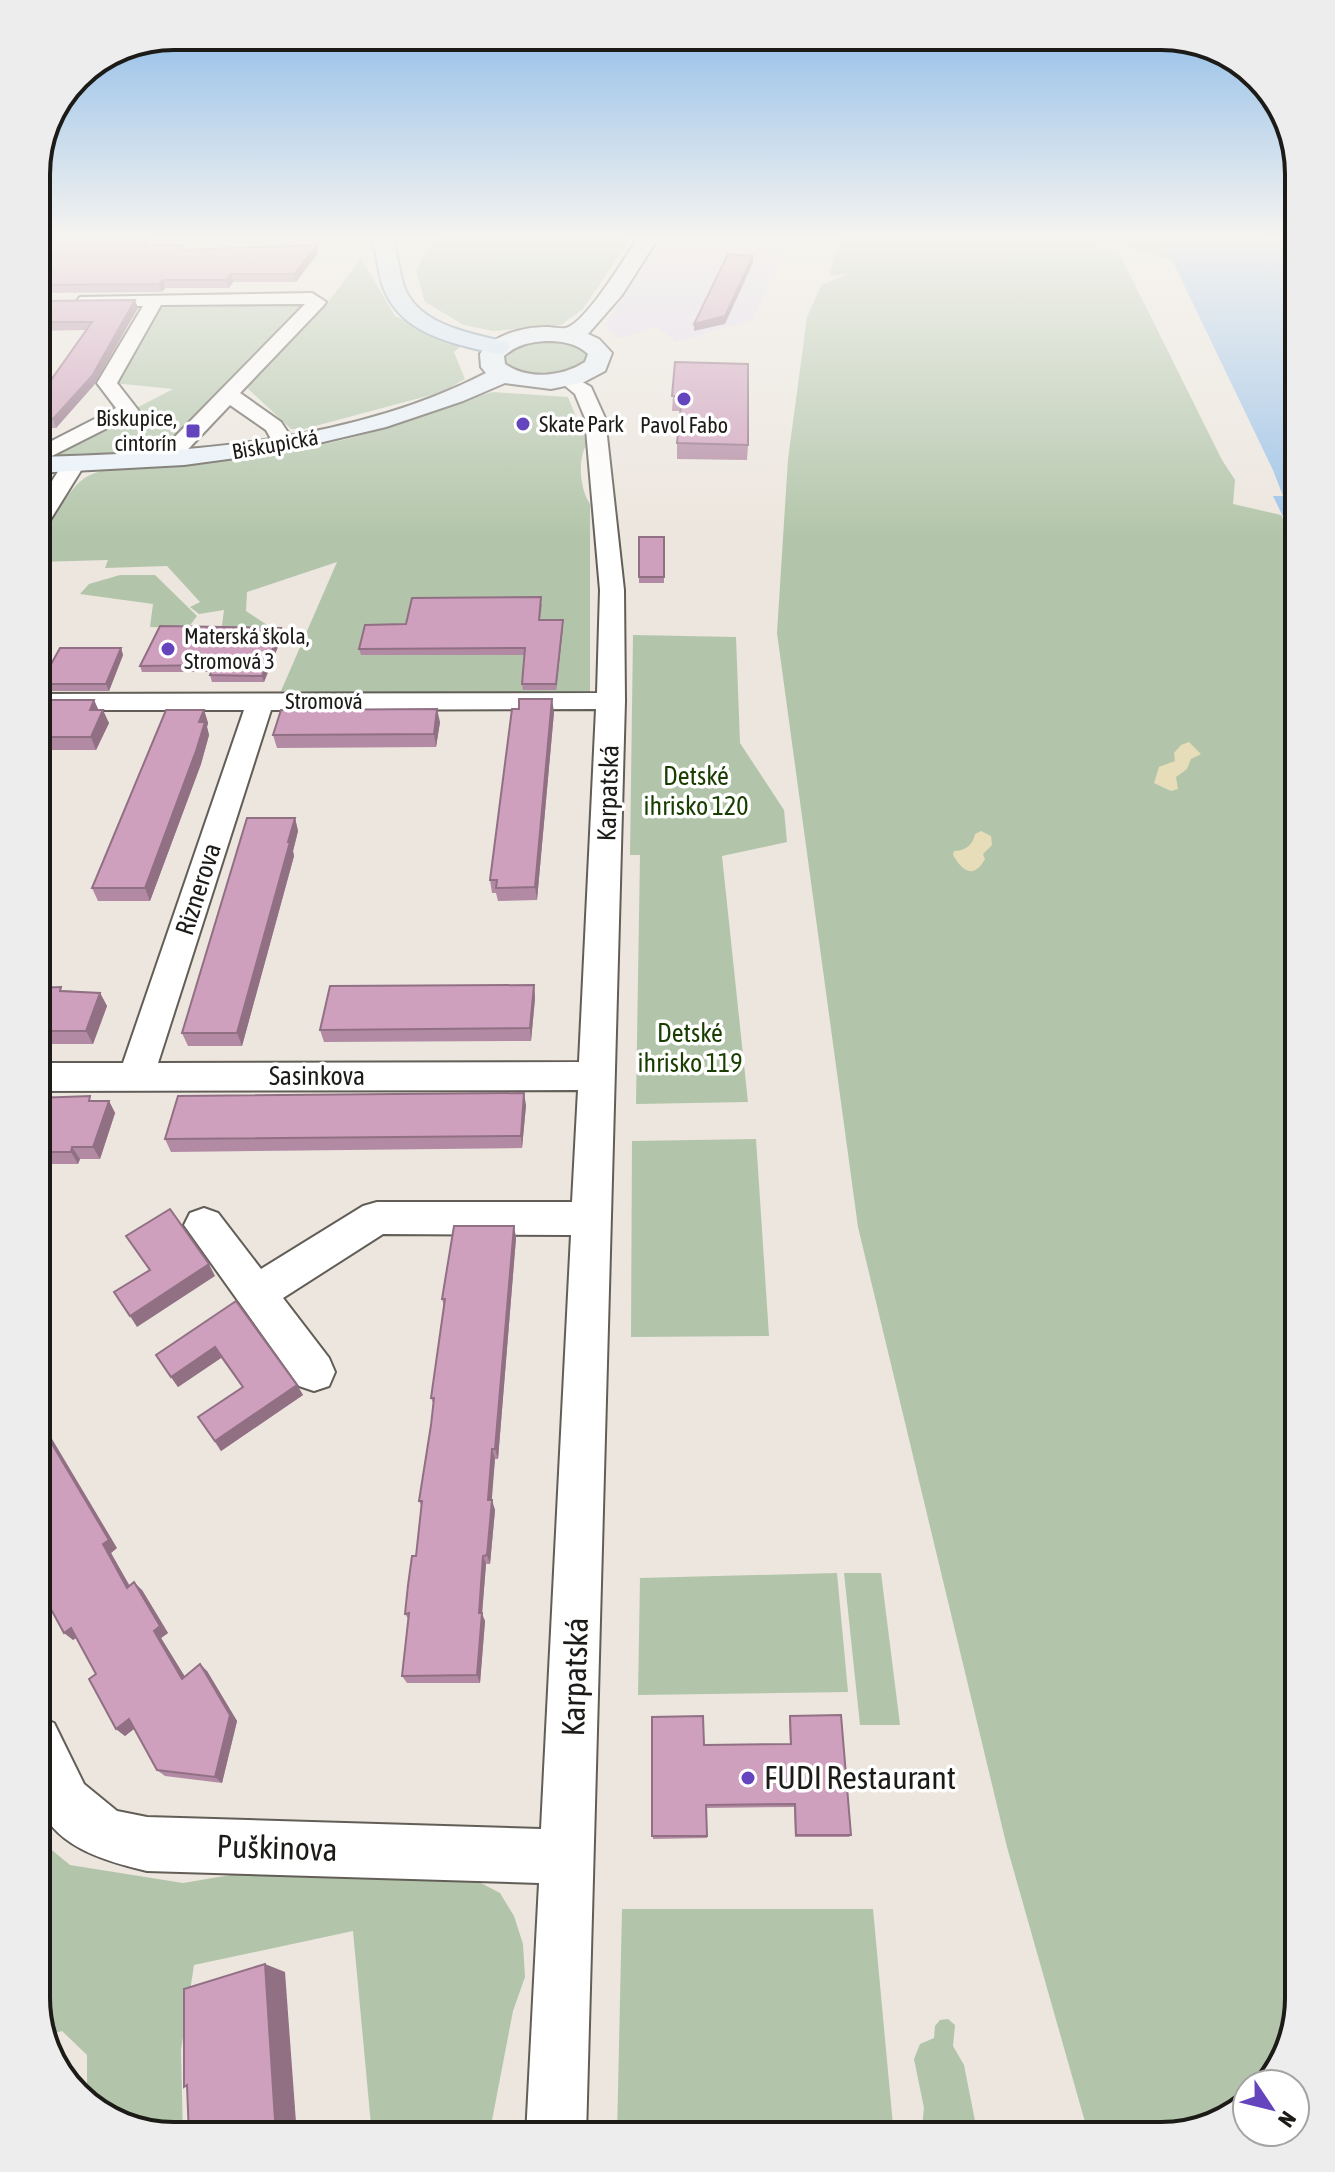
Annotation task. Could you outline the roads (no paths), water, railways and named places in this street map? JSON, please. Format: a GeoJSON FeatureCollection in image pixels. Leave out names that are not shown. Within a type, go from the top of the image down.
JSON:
{"type":"FeatureCollection","features":[{"type":"Feature","properties":{"kind":"main road"},"geometry":{"type":"LineString","coordinates":[[458,336],[498,347]]}},
{"type":"Feature","properties":{"kind":"street"},"geometry":{"type":"LineString","coordinates":[[50,451],[128,410],[107,383],[134,336]]}},
{"type":"Feature","properties":{"kind":"street"},"geometry":{"type":"LineString","coordinates":[[166,459],[284,336]]}},
{"type":"Feature","properties":{"kind":"street"},"geometry":{"type":"LineString","coordinates":[[530,336],[498,347],[492,354],[491,363],[503,374],[528,381],[567,379],[589,371],[601,358],[592,345],[569,337],[545,336]]}},
{"type":"Feature","properties":{"kind":"street","name":"Biskupická"},"geometry":{"type":"LineString","coordinates":[[50,465],[166,459],[284,443],[394,417],[486,384],[503,374]]}},
{"type":"Feature","properties":{"kind":"street","name":"Karpatská"},"geometry":{"type":"LineString","coordinates":[[557,2122],[611,701],[612,590],[595,418],[584,391],[567,379]]}},
{"type":"Feature","properties":{"kind":"street"},"geometry":{"type":"LineString","coordinates":[[228,394],[274,426],[284,443]]}},
{"type":"Feature","properties":{"kind":"street"},"geometry":{"type":"LineString","coordinates":[[50,503],[74,464]]}},
{"type":"Feature","properties":{"kind":"street","name":"Stromová"},"geometry":{"type":"LineString","coordinates":[[50,702],[611,701]]}},
{"type":"Feature","properties":{"kind":"street","name":"Riznerova"},"geometry":{"type":"LineString","coordinates":[[136,1077],[260,702]]}},
{"type":"Feature","properties":{"kind":"street","name":"Sasinkova"},"geometry":{"type":"LineString","coordinates":[[50,1077],[597,1076]]}},
{"type":"Feature","properties":{"kind":"street"},"geometry":{"type":"LineString","coordinates":[[255,1294],[377,1218],[592,1219]]}},
{"type":"Feature","properties":{"kind":"street"},"geometry":{"type":"LineString","coordinates":[[204,1225],[314,1372]]}},
{"type":"Feature","properties":{"kind":"street","name":"Puškinova"},"geometry":{"type":"LineString","coordinates":[[50,1769],[66,1802],[104,1834],[147,1844],[568,1857]]}},
{"type":"Feature","properties":{"kind":"water"},"geometry":{"type":"Polygon","coordinates":[[[1209,336],[1285,336],[1285,520],[1273,496],[1283,496],[1209,336]]]}},
{"type":"Feature","properties":{"kind":"place","name":"Pavol Fabo"},"geometry":{"type":"Point","coordinates":[684,399]}},
{"type":"Feature","properties":{"kind":"place","name":"Skate Park"},"geometry":{"type":"Point","coordinates":[523,424]}},
{"type":"Feature","properties":{"kind":"place","name":"Biskupice, cintorín"},"geometry":{"type":"Point","coordinates":[193,431]}},
{"type":"Feature","properties":{"kind":"place","name":"Materská škola, Stromová 3"},"geometry":{"type":"Point","coordinates":[168,649]}},
{"type":"Feature","properties":{"kind":"place","name":"FUDI Restaurant"},"geometry":{"type":"Point","coordinates":[748,1778]}},
{"type":"Feature","properties":{"kind":"park label","name":"Detské ihrisko 120"},"geometry":{"type":"Point","coordinates":[696,791]}},
{"type":"Feature","properties":{"kind":"park label","name":"Detské ihrisko 119"},"geometry":{"type":"Point","coordinates":[690,1048]}}]}
